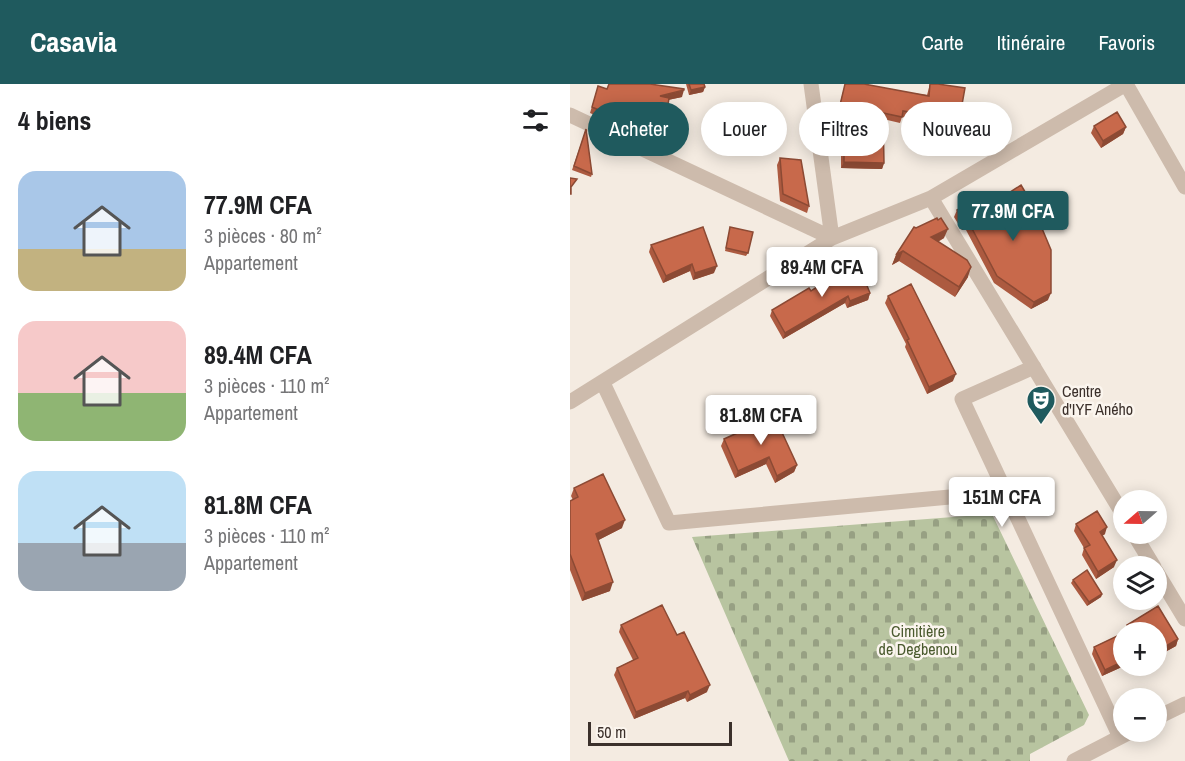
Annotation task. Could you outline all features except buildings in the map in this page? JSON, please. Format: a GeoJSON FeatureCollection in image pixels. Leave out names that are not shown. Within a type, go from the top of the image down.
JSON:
{"type":"FeatureCollection","features":[{"type":"Feature","properties":{"kind":"street"},"geometry":{"type":"LineString","coordinates":[[811,84],[832,238]]}},
{"type":"Feature","properties":{"kind":"street"},"geometry":{"type":"LineString","coordinates":[[570,402],[832,238],[931,198],[1126,84],[1185,187]]}},
{"type":"Feature","properties":{"kind":"street"},"geometry":{"type":"LineString","coordinates":[[570,116],[832,238]]}},
{"type":"Feature","properties":{"kind":"street"},"geometry":{"type":"LineString","coordinates":[[931,198],[1113,498]]}},
{"type":"Feature","properties":{"kind":"street"},"geometry":{"type":"LineString","coordinates":[[1034,367],[962,399],[1004,492],[1113,711]]}},
{"type":"Feature","properties":{"kind":"street"},"geometry":{"type":"LineString","coordinates":[[603,383],[669,523],[1004,492]]}},
{"type":"Feature","properties":{"kind":"street"},"geometry":{"type":"LineString","coordinates":[[1167,589],[1185,619]]}},
{"type":"Feature","properties":{"kind":"street"},"geometry":{"type":"LineString","coordinates":[[1167,713],[1185,704]]}},
{"type":"Feature","properties":{"kind":"street"},"geometry":{"type":"LineString","coordinates":[[1074,761],[1113,741]]}},
{"type":"Feature","properties":{"kind":"green space","name":"Cimitière de Degbenou"},"geometry":{"type":"Polygon","coordinates":[[[992,514],[1089,715],[1084,725],[1030,754],[1030,761],[789,761],[692,537],[992,514]]]}},
{"type":"Feature","properties":{"kind":"place","name":"Centre d'IYF Aného"},"geometry":{"type":"Point","coordinates":[1041,426]}}]}
